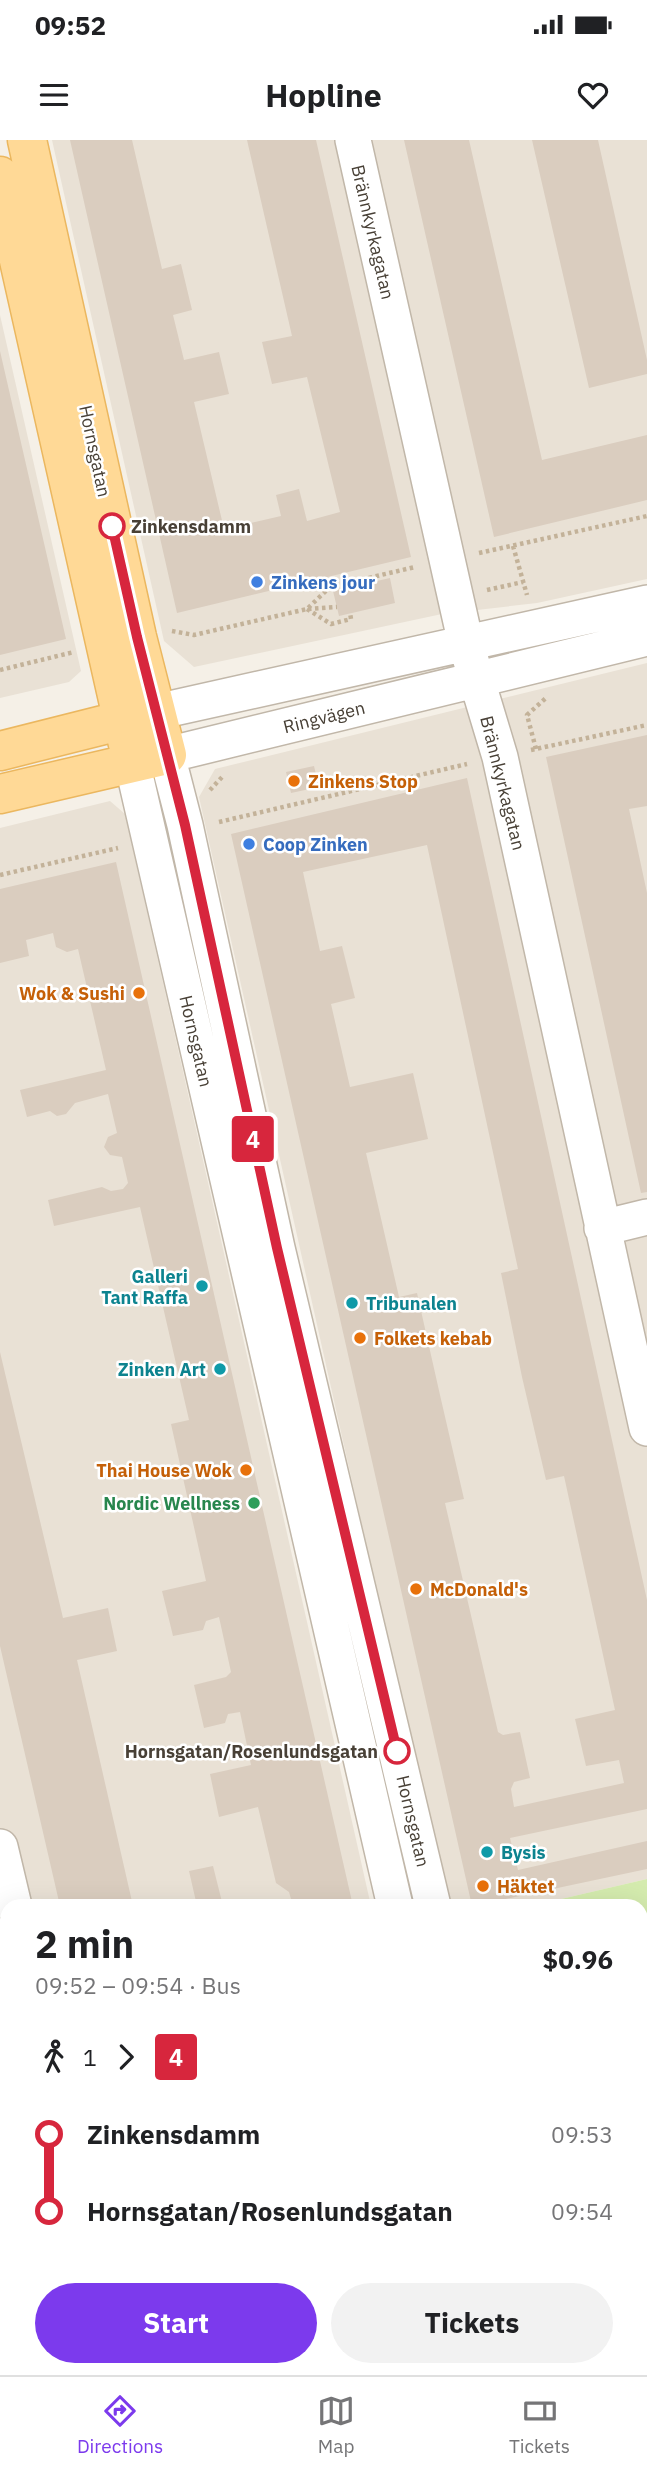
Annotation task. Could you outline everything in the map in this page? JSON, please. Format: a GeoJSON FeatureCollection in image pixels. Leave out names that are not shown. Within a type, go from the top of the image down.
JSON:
{"type":"FeatureCollection","features":[{"type":"Feature","properties":{"kind":"main road","name":"Hornsgatan"},"geometry":{"type":"LineString","coordinates":[[27,140],[104,490],[139,716]]}},
{"type":"Feature","properties":{"kind":"main road","name":"Hornsgatan"},"geometry":{"type":"LineString","coordinates":[[0,176],[150,759]]}},
{"type":"Feature","properties":{"kind":"main road"},"geometry":{"type":"LineString","coordinates":[[0,751],[139,716]]}},
{"type":"Feature","properties":{"kind":"main road","name":"Ringvägen"},"geometry":{"type":"LineString","coordinates":[[0,794],[150,759]]}},
{"type":"Feature","properties":{"kind":"street","name":"Brännkyrkagatan"},"geometry":{"type":"LineString","coordinates":[[353,140],[466,643],[500,757],[647,1428]]}},
{"type":"Feature","properties":{"kind":"street"},"geometry":{"type":"LineString","coordinates":[[139,716],[647,603]]}},
{"type":"Feature","properties":{"kind":"street","name":"Ringvägen"},"geometry":{"type":"LineString","coordinates":[[150,759],[647,638]]}},
{"type":"Feature","properties":{"kind":"street","name":"Hornsgatan"},"geometry":{"type":"LineString","coordinates":[[150,759],[394,1899]]}},
{"type":"Feature","properties":{"kind":"street","name":"Hornsgatan"},"geometry":{"type":"LineString","coordinates":[[150,759],[185,825],[277,1248],[431,1899]]}},
{"type":"Feature","properties":{"kind":"street"},"geometry":{"type":"LineString","coordinates":[[602,1228],[647,1217]]}},
{"type":"Feature","properties":{"kind":"street"},"geometry":{"type":"LineString","coordinates":[[0,1847],[12,1899]]}},
{"type":"Feature","properties":{"kind":"path"},"geometry":{"type":"LineString","coordinates":[[471,554],[647,516]]}},
{"type":"Feature","properties":{"kind":"path"},"geometry":{"type":"LineString","coordinates":[[513,546],[528,598]]}},
{"type":"Feature","properties":{"kind":"path"},"geometry":{"type":"LineString","coordinates":[[307,609],[330,587],[344,586],[426,565]]}},
{"type":"Feature","properties":{"kind":"path"},"geometry":{"type":"LineString","coordinates":[[481,592],[523,582]]}},
{"type":"Feature","properties":{"kind":"path"},"geometry":{"type":"LineString","coordinates":[[166,631],[194,635],[307,609],[337,607]]}},
{"type":"Feature","properties":{"kind":"path"},"geometry":{"type":"LineString","coordinates":[[307,609],[331,624],[351,619],[350,613]]}},
{"type":"Feature","properties":{"kind":"path"},"geometry":{"type":"LineString","coordinates":[[0,670],[75,652]]}},
{"type":"Feature","properties":{"kind":"path"},"geometry":{"type":"LineString","coordinates":[[536,749],[527,715],[550,694]]}},
{"type":"Feature","properties":{"kind":"path"},"geometry":{"type":"LineString","coordinates":[[522,752],[647,725]]}},
{"type":"Feature","properties":{"kind":"path"},"geometry":{"type":"LineString","coordinates":[[219,822],[478,761]]}},
{"type":"Feature","properties":{"kind":"path"},"geometry":{"type":"LineString","coordinates":[[209,790],[227,771]]}},
{"type":"Feature","properties":{"kind":"path"},"geometry":{"type":"LineString","coordinates":[[0,876],[122,847]]}},
{"type":"Feature","properties":{"kind":"shaded area"},"geometry":{"type":"Polygon","coordinates":[[[52,140],[647,140],[647,579],[537,603],[442,614],[194,667],[164,641],[52,140]]]}},
{"type":"Feature","properties":{"kind":"shaded area"},"geometry":{"type":"Polygon","coordinates":[[[0,315],[81,671],[69,682],[0,698],[0,315]]]}},
{"type":"Feature","properties":{"kind":"shaded area"},"geometry":{"type":"Polygon","coordinates":[[[647,663],[647,1879],[561,1899],[445,1899],[199,797],[215,769],[647,663]]]}},
{"type":"Feature","properties":{"kind":"shaded area"},"geometry":{"type":"Polygon","coordinates":[[[110,801],[125,814],[369,1899],[0,1899],[0,828],[110,801]]]}},
{"type":"Feature","properties":{"kind":"green space"},"geometry":{"type":"Polygon","coordinates":[[[647,1879],[647,1899],[561,1899],[647,1879]]]}},
{"type":"Feature","properties":{"kind":"building"},"geometry":{"type":"Polygon","coordinates":[[[70,140],[132,140],[162,269],[181,264],[192,310],[173,315],[184,360],[219,352],[229,394],[194,402],[224,529],[281,516],[276,495],[299,489],[307,521],[340,512],[307,377],[272,384],[262,342],[292,336],[247,140],[316,140],[411,557],[177,613],[70,140]]]}},
{"type":"Feature","properties":{"kind":"building"},"geometry":{"type":"Polygon","coordinates":[[[404,140],[469,140],[542,460],[647,435],[647,500],[494,537],[404,140]]]}},
{"type":"Feature","properties":{"kind":"building"},"geometry":{"type":"Polygon","coordinates":[[[532,140],[598,140],[647,360],[647,374],[589,388],[532,140]]]}},
{"type":"Feature","properties":{"kind":"building"},"geometry":{"type":"Polygon","coordinates":[[[0,351],[66,639],[0,655],[0,351]]]}},
{"type":"Feature","properties":{"kind":"building"},"geometry":{"type":"Polygon","coordinates":[[[390,578],[395,603],[339,616],[333,591],[390,578]]]}},
{"type":"Feature","properties":{"kind":"building"},"geometry":{"type":"Polygon","coordinates":[[[647,735],[647,806],[629,809],[647,893],[647,1192],[641,1193],[546,757],[647,735]]]}},
{"type":"Feature","properties":{"kind":"building"},"geometry":{"type":"Polygon","coordinates":[[[314,766],[319,787],[291,793],[286,772],[314,766]]]}},
{"type":"Feature","properties":{"kind":"building"},"geometry":{"type":"Polygon","coordinates":[[[467,778],[647,1600],[647,1809],[510,1838],[518,1870],[647,1841],[647,1869],[505,1899],[470,1899],[231,834],[467,778]],[[427,845],[303,872],[320,951],[342,946],[355,998],[331,1004],[350,1087],[413,1073],[428,1139],[366,1153],[399,1297],[417,1293],[464,1499],[445,1503],[498,1732],[503,1735],[520,1732],[530,1778],[514,1782],[511,1789],[514,1807],[624,1783],[619,1760],[586,1766],[575,1719],[615,1710],[564,1476],[546,1480],[501,1273],[518,1269],[427,845]]]}},
{"type":"Feature","properties":{"kind":"building"},"geometry":{"type":"Polygon","coordinates":[[[116,862],[351,1899],[291,1899],[289,1892],[276,1883],[258,1807],[219,1817],[210,1774],[251,1765],[240,1712],[228,1714],[225,1723],[204,1728],[194,1685],[226,1677],[231,1672],[219,1617],[206,1621],[203,1630],[173,1636],[162,1591],[206,1581],[171,1424],[189,1420],[140,1207],[54,1226],[48,1200],[102,1187],[111,1191],[123,1189],[128,1183],[122,1157],[110,1155],[104,1147],[108,1137],[117,1133],[108,1094],[75,1103],[66,1114],[57,1116],[50,1111],[27,1117],[20,1090],[106,1070],[78,949],[67,952],[56,947],[53,933],[26,940],[29,956],[0,963],[0,889],[116,862]]]}},
{"type":"Feature","properties":{"kind":"building"},"geometry":{"type":"Polygon","coordinates":[[[0,1352],[63,1618],[108,1608],[117,1651],[77,1660],[131,1899],[58,1899],[0,1646],[0,1352]]]}},
{"type":"Feature","properties":{"kind":"building"},"geometry":{"type":"Polygon","coordinates":[[[213,1866],[221,1899],[195,1899],[189,1871],[213,1866]]]}},
{"type":"Feature","properties":{"kind":"bus line","name":"4"},"geometry":{"type":"LineString","coordinates":[[112,526],[185,825],[277,1248],[397,1751]]}},
{"type":"Feature","properties":{"kind":"place","name":"Zinkensdamm"},"geometry":{"type":"Point","coordinates":[112,526]}},
{"type":"Feature","properties":{"kind":"place","name":"Zinkens jour"},"geometry":{"type":"Point","coordinates":[257,582]}},
{"type":"Feature","properties":{"kind":"place","name":"Zinkens Stop"},"geometry":{"type":"Point","coordinates":[294,781]}},
{"type":"Feature","properties":{"kind":"place","name":"Coop Zinken"},"geometry":{"type":"Point","coordinates":[249,844]}},
{"type":"Feature","properties":{"kind":"place","name":"Wok & Sushi"},"geometry":{"type":"Point","coordinates":[139,993]}},
{"type":"Feature","properties":{"kind":"place","name":"Galleri Tant Raffa"},"geometry":{"type":"Point","coordinates":[202,1286]}},
{"type":"Feature","properties":{"kind":"place","name":"Tribunalen"},"geometry":{"type":"Point","coordinates":[352,1303]}},
{"type":"Feature","properties":{"kind":"place","name":"Folkets kebab"},"geometry":{"type":"Point","coordinates":[360,1338]}},
{"type":"Feature","properties":{"kind":"place","name":"Zinken Art"},"geometry":{"type":"Point","coordinates":[220,1369]}},
{"type":"Feature","properties":{"kind":"place","name":"Thai House Wok"},"geometry":{"type":"Point","coordinates":[246,1470]}},
{"type":"Feature","properties":{"kind":"place","name":"Nordic Wellness"},"geometry":{"type":"Point","coordinates":[254,1503]}},
{"type":"Feature","properties":{"kind":"place","name":"McDonald's"},"geometry":{"type":"Point","coordinates":[416,1589]}},
{"type":"Feature","properties":{"kind":"place","name":"Hornsgatan/Rosenlundsgatan"},"geometry":{"type":"Point","coordinates":[397,1751]}},
{"type":"Feature","properties":{"kind":"place","name":"Bysis"},"geometry":{"type":"Point","coordinates":[487,1852]}},
{"type":"Feature","properties":{"kind":"place","name":"Häktet"},"geometry":{"type":"Point","coordinates":[483,1886]}}]}
